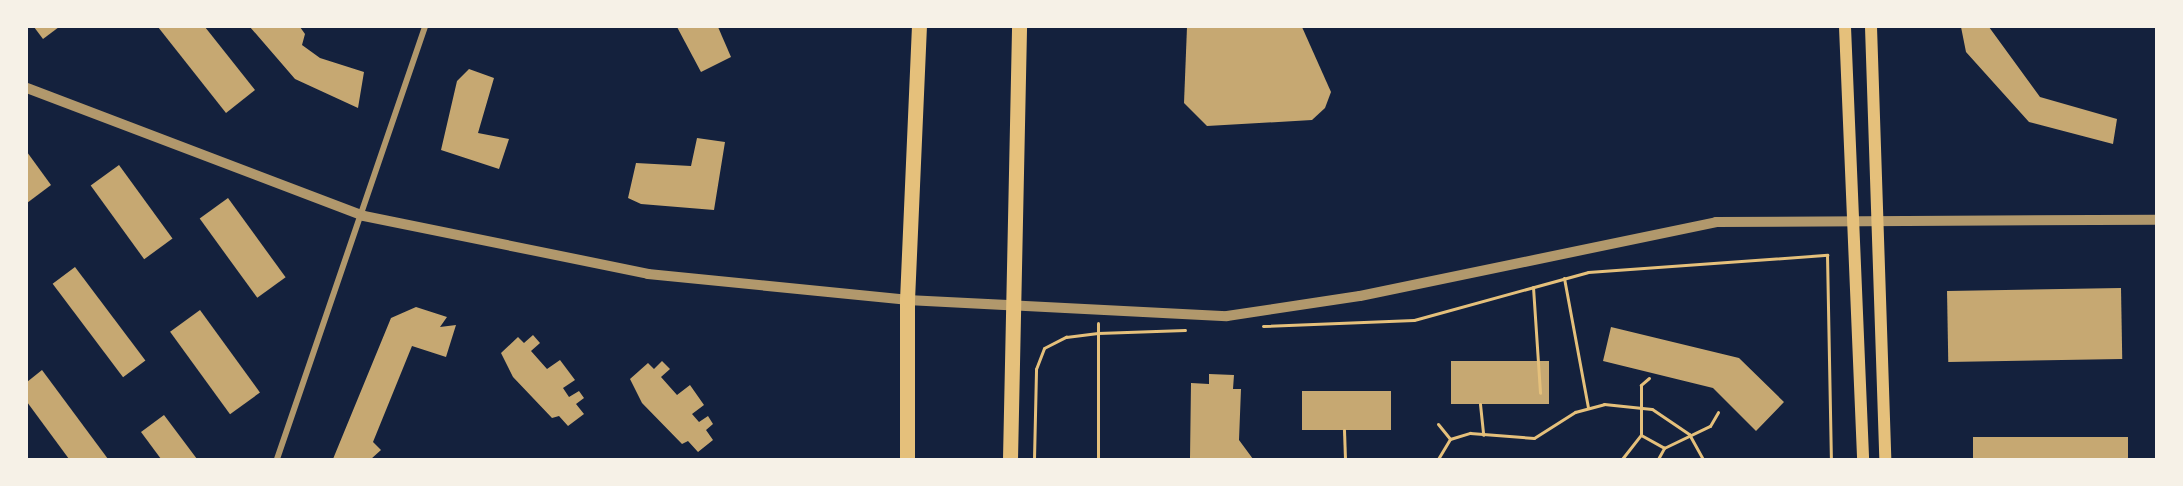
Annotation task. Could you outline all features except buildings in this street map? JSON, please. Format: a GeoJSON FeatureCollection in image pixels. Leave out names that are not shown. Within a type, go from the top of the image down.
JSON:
{"type":"FeatureCollection","features":[{"type":"Feature","properties":{"kind":"main road"},"geometry":{"type":"LineString","coordinates":[[907,459],[907,300],[919,27]]}},
{"type":"Feature","properties":{"kind":"main road"},"geometry":{"type":"LineString","coordinates":[[1010,459],[1019,27]]}},
{"type":"Feature","properties":{"kind":"main road"},"geometry":{"type":"LineString","coordinates":[[1845,27],[1851,224],[1863,459]]}},
{"type":"Feature","properties":{"kind":"main road"},"geometry":{"type":"LineString","coordinates":[[1871,27],[1885,459]]}},
{"type":"Feature","properties":{"kind":"street"},"geometry":{"type":"LineString","coordinates":[[277,459],[364,216],[425,27]]}},
{"type":"Feature","properties":{"kind":"street"},"geometry":{"type":"LineString","coordinates":[[27,88],[364,216],[648,274],[907,300],[1013,303],[1227,316],[1360,296],[1716,222],[1851,224],[2156,220]]}},
{"type":"Feature","properties":{"kind":"path"},"geometry":{"type":"LineString","coordinates":[[1250,327],[1414,320],[1588,272],[1827,255],[1831,459]]}},
{"type":"Feature","properties":{"kind":"path"},"geometry":{"type":"LineString","coordinates":[[1564,278],[1588,408]]}},
{"type":"Feature","properties":{"kind":"path"},"geometry":{"type":"LineString","coordinates":[[1533,287],[1540,393]]}},
{"type":"Feature","properties":{"kind":"path"},"geometry":{"type":"LineString","coordinates":[[1098,308],[1098,459]]}},
{"type":"Feature","properties":{"kind":"path"},"geometry":{"type":"LineString","coordinates":[[1034,459],[1036,369],[1044,348],[1066,338],[1098,333],[1192,329]]}},
{"type":"Feature","properties":{"kind":"path"},"geometry":{"type":"LineString","coordinates":[[1622,459],[1641,435],[1641,385],[1649,378]]}},
{"type":"Feature","properties":{"kind":"path"},"geometry":{"type":"LineString","coordinates":[[1480,404],[1483,435]]}},
{"type":"Feature","properties":{"kind":"path"},"geometry":{"type":"LineString","coordinates":[[1450,439],[1483,435],[1534,438],[1588,408],[1642,408],[1689,434],[1703,459]]}},
{"type":"Feature","properties":{"kind":"path"},"geometry":{"type":"LineString","coordinates":[[1658,459],[1664,448],[1689,434],[1710,426],[1718,412]]}},
{"type":"Feature","properties":{"kind":"path"},"geometry":{"type":"LineString","coordinates":[[1438,424],[1450,439]]}},
{"type":"Feature","properties":{"kind":"path"},"geometry":{"type":"LineString","coordinates":[[1344,430],[1345,459]]}},
{"type":"Feature","properties":{"kind":"path"},"geometry":{"type":"LineString","coordinates":[[1641,435],[1664,448]]}},
{"type":"Feature","properties":{"kind":"path"},"geometry":{"type":"LineString","coordinates":[[1438,459],[1450,439]]}}]}
